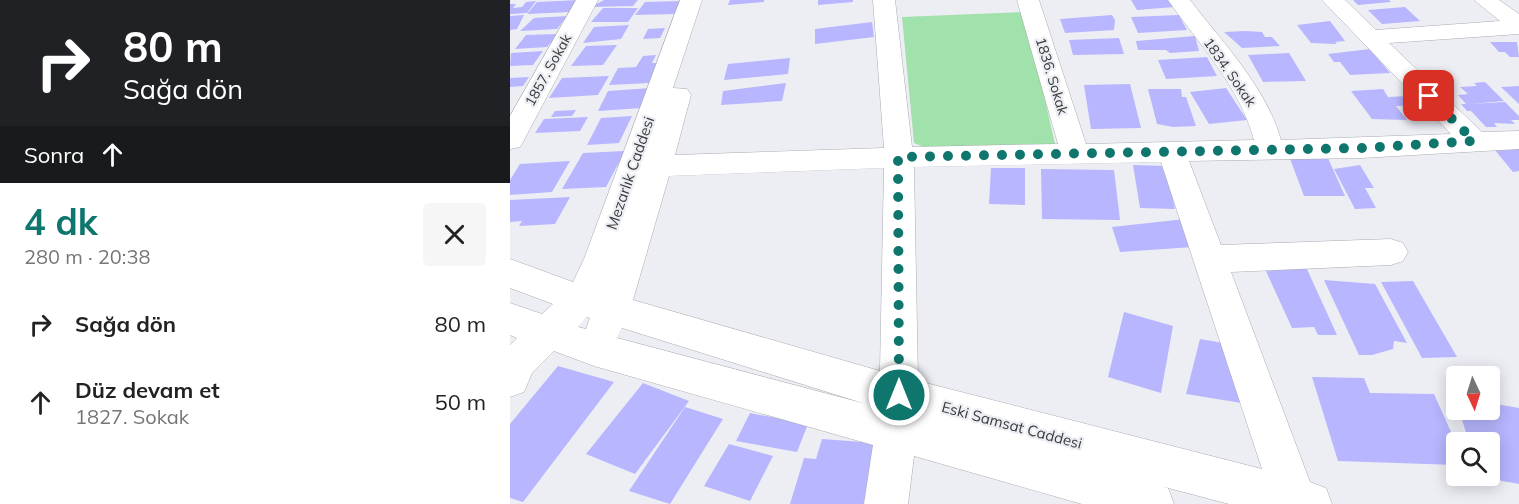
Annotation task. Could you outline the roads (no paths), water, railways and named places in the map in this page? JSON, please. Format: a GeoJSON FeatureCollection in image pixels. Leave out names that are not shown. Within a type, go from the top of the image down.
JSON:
{"type":"FeatureCollection","features":[{"type":"Feature","properties":{"kind":"street","name":"1857. Sokak"},"geometry":{"type":"LineString","coordinates":[[510,140],[546,71],[588,0]]}},
{"type":"Feature","properties":{"kind":"street","name":"Mezarlık Caddesi"},"geometry":{"type":"LineString","coordinates":[[594,349],[601,259],[691,0]]}},
{"type":"Feature","properties":{"kind":"street","name":"Mezarlık Caddesi"},"geometry":{"type":"LineString","coordinates":[[510,380],[519,361],[547,334],[597,304],[627,260],[659,166],[680,86],[708,0]]}},
{"type":"Feature","properties":{"kind":"street"},"geometry":{"type":"LineString","coordinates":[[884,0],[898,157],[898,413],[886,504]]}},
{"type":"Feature","properties":{"kind":"street","name":"1836. Sokak"},"geometry":{"type":"LineString","coordinates":[[1028,0],[1075,152]]}},
{"type":"Feature","properties":{"kind":"street","name":"1834. Sokak"},"geometry":{"type":"LineString","coordinates":[[1179,0],[1256,109],[1268,137],[1270,149]]}},
{"type":"Feature","properties":{"kind":"street"},"geometry":{"type":"LineString","coordinates":[[1333,0],[1474,141]]}},
{"type":"Feature","properties":{"kind":"street"},"geometry":{"type":"LineString","coordinates":[[1485,0],[1519,26]]}},
{"type":"Feature","properties":{"kind":"street"},"geometry":{"type":"LineString","coordinates":[[1369,37],[1519,26]]}},
{"type":"Feature","properties":{"kind":"street"},"geometry":{"type":"LineString","coordinates":[[659,166],[1075,152],[1362,148],[1519,140]]}},
{"type":"Feature","properties":{"kind":"street"},"geometry":{"type":"LineString","coordinates":[[1171,150],[1209,259],[1302,502]]}},
{"type":"Feature","properties":{"kind":"street"},"geometry":{"type":"LineString","coordinates":[[1209,259],[1391,252]]}},
{"type":"Feature","properties":{"kind":"street","name":"Eski Samsat Caddesi"},"geometry":{"type":"LineString","coordinates":[[510,273],[898,413],[1098,495],[1152,504]]}},
{"type":"Feature","properties":{"kind":"street","name":"Eski Samsat Caddesi"},"geometry":{"type":"LineString","coordinates":[[510,319],[594,349],[1302,502]]}}]}
